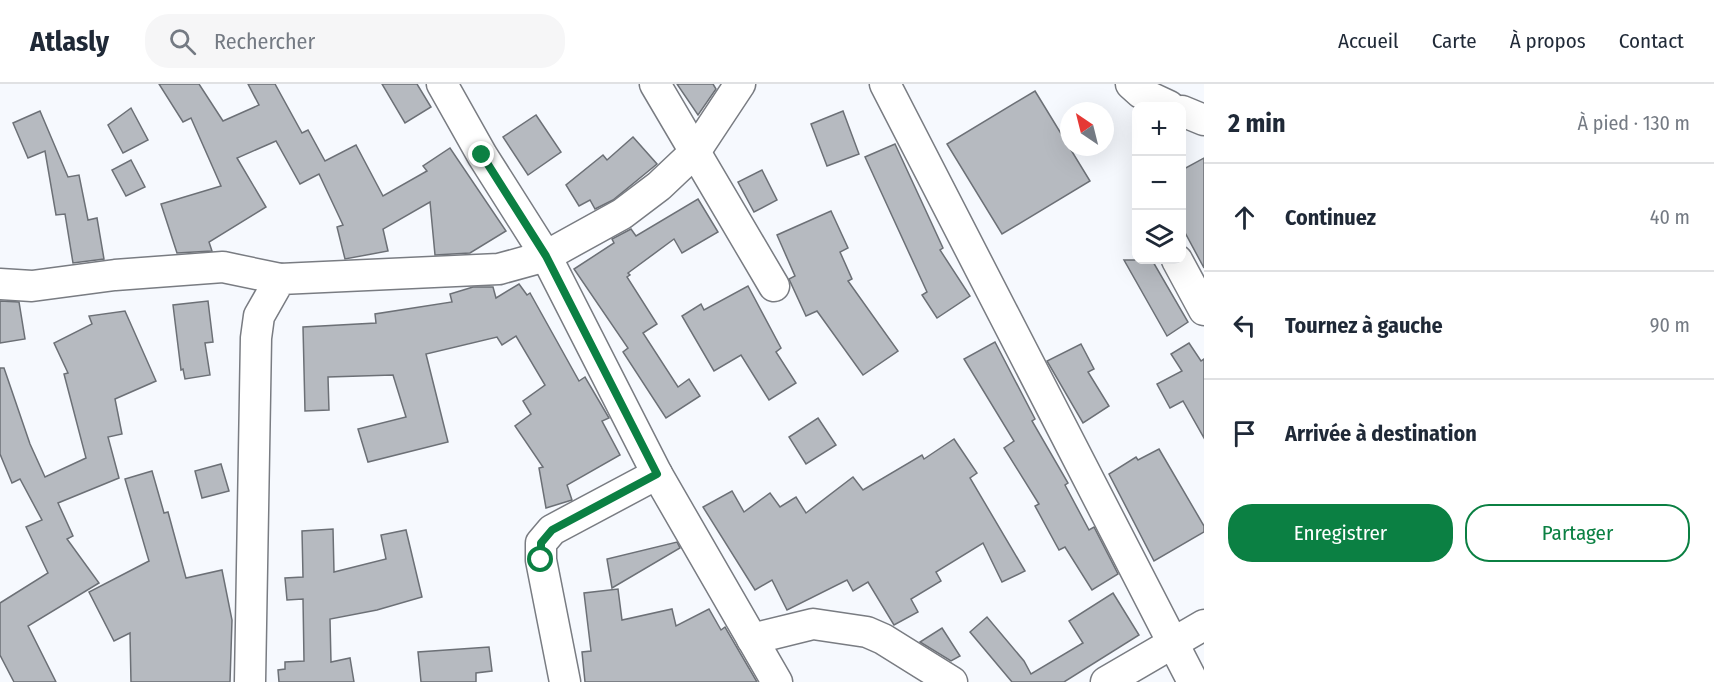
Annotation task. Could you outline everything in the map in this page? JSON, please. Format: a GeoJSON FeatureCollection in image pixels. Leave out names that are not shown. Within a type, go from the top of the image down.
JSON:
{"type":"FeatureCollection","features":[{"type":"Feature","properties":{"kind":"street"},"geometry":{"type":"LineString","coordinates":[[442,84],[482,155],[546,256],[657,474],[777,682]]}},
{"type":"Feature","properties":{"kind":"street"},"geometry":{"type":"LineString","coordinates":[[656,84],[774,286]]}},
{"type":"Feature","properties":{"kind":"street"},"geometry":{"type":"LineString","coordinates":[[0,284],[32,286],[115,275],[223,267],[280,279],[499,269],[546,256],[622,214],[659,186],[694,152],[740,84]]}},
{"type":"Feature","properties":{"kind":"street"},"geometry":{"type":"LineString","coordinates":[[885,84],[1193,682]]}},
{"type":"Feature","properties":{"kind":"street"},"geometry":{"type":"LineString","coordinates":[[1138,94],[1159,102]]}},
{"type":"Feature","properties":{"kind":"street"},"geometry":{"type":"LineString","coordinates":[[1186,113],[1204,120]]}},
{"type":"Feature","properties":{"kind":"street"},"geometry":{"type":"LineString","coordinates":[[1179,264],[1204,310]]}},
{"type":"Feature","properties":{"kind":"street"},"geometry":{"type":"LineString","coordinates":[[250,682],[256,338],[259,315],[280,279]]}},
{"type":"Feature","properties":{"kind":"street"},"geometry":{"type":"LineString","coordinates":[[565,682],[541,560],[541,543],[552,530],[657,474]]}},
{"type":"Feature","properties":{"kind":"street"},"geometry":{"type":"LineString","coordinates":[[752,639],[813,624],[867,632],[883,639],[952,682]]}},
{"type":"Feature","properties":{"kind":"street"},"geometry":{"type":"LineString","coordinates":[[1106,682],[1204,625]]}},
{"type":"Feature","properties":{"kind":"building"},"geometry":{"type":"Polygon","coordinates":[[[159,84],[199,84],[223,121],[259,105],[248,84],[275,84],[302,133],[308,130],[325,161],[356,145],[383,196],[427,171],[423,166],[450,148],[506,231],[470,253],[435,255],[430,202],[383,229],[388,251],[345,259],[337,227],[343,225],[319,174],[300,184],[276,141],[237,158],[266,207],[209,242],[212,251],[177,253],[161,204],[221,186],[191,118],[183,122],[159,84]]]}},
{"type":"Feature","properties":{"kind":"building"},"geometry":{"type":"Polygon","coordinates":[[[382,84],[417,84],[431,107],[405,123],[382,84]]]}},
{"type":"Feature","properties":{"kind":"building"},"geometry":{"type":"Polygon","coordinates":[[[677,84],[713,84],[716,89],[698,115],[677,84]]]}},
{"type":"Feature","properties":{"kind":"building"},"geometry":{"type":"Polygon","coordinates":[[[1035,91],[1060,132],[1060,156],[1075,156],[1090,181],[1002,234],[947,144],[1035,91]]]}},
{"type":"Feature","properties":{"kind":"building"},"geometry":{"type":"Polygon","coordinates":[[[131,108],[148,140],[123,153],[108,125],[131,108]]]}},
{"type":"Feature","properties":{"kind":"building"},"geometry":{"type":"Polygon","coordinates":[[[40,111],[68,177],[79,175],[88,220],[97,218],[104,259],[73,263],[65,214],[56,215],[45,151],[28,158],[13,123],[40,111]]]}},
{"type":"Feature","properties":{"kind":"building"},"geometry":{"type":"Polygon","coordinates":[[[843,111],[859,154],[827,166],[811,124],[843,111]]]}},
{"type":"Feature","properties":{"kind":"building"},"geometry":{"type":"Polygon","coordinates":[[[536,115],[561,152],[528,175],[503,137],[536,115]]]}},
{"type":"Feature","properties":{"kind":"building"},"geometry":{"type":"Polygon","coordinates":[[[633,137],[657,164],[613,200],[595,209],[590,200],[579,206],[566,185],[603,155],[607,160],[633,137]]]}},
{"type":"Feature","properties":{"kind":"building"},"geometry":{"type":"Polygon","coordinates":[[[895,144],[943,248],[940,250],[970,296],[937,318],[922,295],[927,292],[865,157],[895,144]]]}},
{"type":"Feature","properties":{"kind":"building"},"geometry":{"type":"Polygon","coordinates":[[[1204,158],[1204,268],[1186,234],[1186,168],[1204,158]]]}},
{"type":"Feature","properties":{"kind":"building"},"geometry":{"type":"Polygon","coordinates":[[[131,160],[145,187],[126,196],[112,170],[131,160]]]}},
{"type":"Feature","properties":{"kind":"building"},"geometry":{"type":"Polygon","coordinates":[[[762,170],[777,200],[754,212],[738,182],[762,170]]]}},
{"type":"Feature","properties":{"kind":"building"},"geometry":{"type":"Polygon","coordinates":[[[698,199],[718,232],[682,253],[674,239],[628,273],[630,275],[627,277],[657,324],[643,333],[678,387],[689,379],[700,396],[666,418],[623,352],[628,348],[574,269],[614,243],[612,239],[631,229],[636,236],[698,199]]]}},
{"type":"Feature","properties":{"kind":"building"},"geometry":{"type":"Polygon","coordinates":[[[831,211],[848,248],[840,252],[852,279],[848,281],[898,351],[863,375],[817,311],[806,316],[789,279],[795,276],[777,235],[831,211]]]}},
{"type":"Feature","properties":{"kind":"building"},"geometry":{"type":"Polygon","coordinates":[[[1124,260],[1132,260],[1132,264],[1154,264],[1188,322],[1167,336],[1124,260]]]}},
{"type":"Feature","properties":{"kind":"building"},"geometry":{"type":"Polygon","coordinates":[[[519,284],[527,295],[530,293],[579,381],[585,377],[609,418],[602,421],[620,455],[567,485],[572,500],[546,508],[539,468],[543,467],[515,426],[531,414],[523,401],[545,385],[516,336],[502,345],[497,337],[426,354],[448,442],[368,462],[358,429],[406,417],[393,375],[328,377],[329,410],[305,411],[303,327],[376,323],[375,314],[452,302],[450,294],[473,287],[493,287],[496,298],[519,284]]]}},
{"type":"Feature","properties":{"kind":"building"},"geometry":{"type":"Polygon","coordinates":[[[748,286],[781,348],[776,352],[796,383],[769,400],[741,355],[714,371],[682,316],[701,304],[704,310],[748,286]]]}},
{"type":"Feature","properties":{"kind":"building"},"geometry":{"type":"Polygon","coordinates":[[[0,301],[19,302],[25,339],[0,343],[0,301]]]}},
{"type":"Feature","properties":{"kind":"building"},"geometry":{"type":"Polygon","coordinates":[[[208,301],[213,342],[205,343],[210,375],[185,379],[183,369],[181,370],[173,305],[208,301]]]}},
{"type":"Feature","properties":{"kind":"building"},"geometry":{"type":"Polygon","coordinates":[[[125,311],[156,381],[115,399],[122,434],[108,437],[119,478],[58,503],[73,536],[67,539],[99,583],[28,626],[56,682],[14,682],[0,655],[0,603],[48,573],[26,527],[42,520],[20,479],[12,483],[0,454],[0,368],[4,368],[30,444],[45,477],[86,458],[64,374],[68,373],[54,343],[92,324],[89,316],[125,311]]]}},
{"type":"Feature","properties":{"kind":"building"},"geometry":{"type":"Polygon","coordinates":[[[995,342],[1035,419],[1032,421],[1068,483],[1065,485],[1089,530],[1094,527],[1118,574],[1092,590],[1065,547],[1059,550],[1035,506],[1039,504],[1004,448],[1014,441],[964,359],[995,342]]]}},
{"type":"Feature","properties":{"kind":"building"},"geometry":{"type":"Polygon","coordinates":[[[1189,343],[1201,361],[1204,359],[1204,438],[1183,401],[1170,408],[1157,384],[1182,371],[1171,354],[1189,343]]]}},
{"type":"Feature","properties":{"kind":"building"},"geometry":{"type":"Polygon","coordinates":[[[1081,344],[1094,369],[1088,372],[1109,406],[1083,423],[1047,361],[1081,344]]]}},
{"type":"Feature","properties":{"kind":"building"},"geometry":{"type":"Polygon","coordinates":[[[818,418],[836,445],[806,464],[789,437],[818,418]]]}},
{"type":"Feature","properties":{"kind":"building"},"geometry":{"type":"Polygon","coordinates":[[[954,439],[977,473],[970,478],[1025,571],[1002,582],[983,543],[936,572],[941,581],[911,599],[918,612],[894,625],[868,582],[853,591],[847,580],[787,610],[772,580],[755,590],[703,507],[732,491],[744,512],[770,493],[780,507],[796,497],[806,513],[853,477],[863,490],[922,455],[924,459],[954,439]]]}},
{"type":"Feature","properties":{"kind":"building"},"geometry":{"type":"Polygon","coordinates":[[[1159,449],[1204,526],[1204,532],[1154,561],[1109,474],[1136,457],[1138,460],[1159,449]]]}},
{"type":"Feature","properties":{"kind":"building"},"geometry":{"type":"Polygon","coordinates":[[[221,464],[229,491],[202,498],[195,471],[221,464]]]}},
{"type":"Feature","properties":{"kind":"building"},"geometry":{"type":"Polygon","coordinates":[[[152,471],[164,513],[168,512],[186,578],[222,570],[232,620],[230,682],[131,682],[130,633],[114,641],[89,592],[149,561],[125,479],[152,471]]]}},
{"type":"Feature","properties":{"kind":"building"},"geometry":{"type":"Polygon","coordinates":[[[333,529],[334,572],[386,559],[381,535],[406,530],[422,597],[377,610],[330,619],[331,662],[350,658],[354,682],[279,682],[278,670],[285,669],[285,662],[304,661],[303,599],[287,600],[285,578],[303,577],[302,531],[333,529]]]}},
{"type":"Feature","properties":{"kind":"building"},"geometry":{"type":"Polygon","coordinates":[[[677,542],[680,548],[612,588],[607,559],[677,542]]]}},
{"type":"Feature","properties":{"kind":"building"},"geometry":{"type":"Polygon","coordinates":[[[618,589],[622,620],[672,609],[676,626],[709,609],[721,630],[725,627],[757,682],[585,682],[582,652],[591,651],[584,593],[618,589]]]}},
{"type":"Feature","properties":{"kind":"building"},"geometry":{"type":"Polygon","coordinates":[[[1113,593],[1139,635],[1064,682],[1012,682],[970,632],[987,617],[1024,661],[1031,674],[1083,643],[1069,621],[1113,593]]]}},
{"type":"Feature","properties":{"kind":"building"},"geometry":{"type":"Polygon","coordinates":[[[942,628],[960,656],[951,661],[920,642],[942,628]]]}},
{"type":"Feature","properties":{"kind":"building"},"geometry":{"type":"Polygon","coordinates":[[[489,647],[492,671],[476,673],[476,682],[421,682],[418,652],[489,647]]]}},
{"type":"Feature","properties":{"kind":"route"},"geometry":{"type":"LineString","coordinates":[[482,155],[546,256],[657,474],[552,530],[541,543],[541,560]]}}]}
